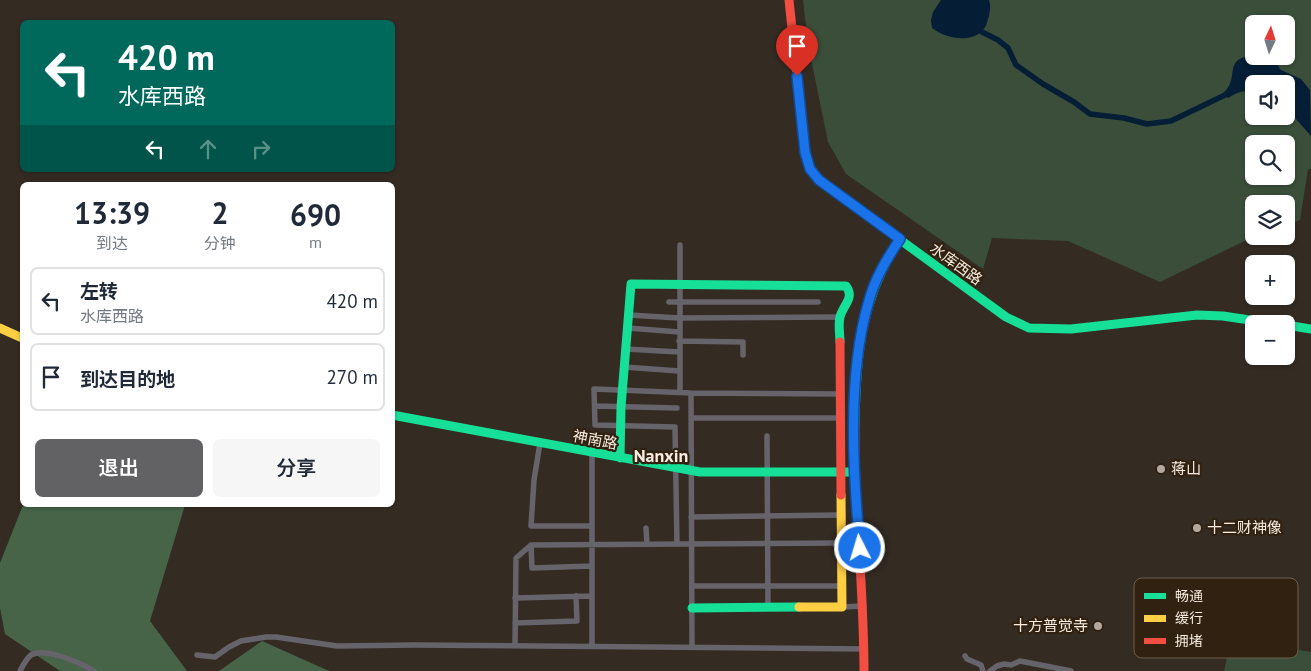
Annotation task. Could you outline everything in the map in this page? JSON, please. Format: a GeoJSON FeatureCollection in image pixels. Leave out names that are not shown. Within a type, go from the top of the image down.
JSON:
{"type":"FeatureCollection","features":[{"type":"Feature","properties":{"kind":"street","name":"水库西路"},"geometry":{"type":"LineString","coordinates":[[789,0],[805,152],[810,169],[819,180],[1006,317],[1029,328],[1071,329],[1196,315],[1245,319]]}},
{"type":"Feature","properties":{"kind":"street"},"geometry":{"type":"LineString","coordinates":[[864,671],[864,606],[855,472],[856,378],[863,326],[873,288],[882,267],[900,239]]}},
{"type":"Feature","properties":{"kind":"street"},"geometry":{"type":"LineString","coordinates":[[680,245],[680,392]]}},
{"type":"Feature","properties":{"kind":"street"},"geometry":{"type":"LineString","coordinates":[[620,458],[622,390],[631,284],[846,286],[850,290],[850,296],[840,317],[842,607]]}},
{"type":"Feature","properties":{"kind":"street"},"geometry":{"type":"LineString","coordinates":[[669,302],[818,302]]}},
{"type":"Feature","properties":{"kind":"street"},"geometry":{"type":"LineString","coordinates":[[629,315],[679,318],[840,317]]}},
{"type":"Feature","properties":{"kind":"street"},"geometry":{"type":"LineString","coordinates":[[1295,326],[1311,329]]}},
{"type":"Feature","properties":{"kind":"street"},"geometry":{"type":"LineString","coordinates":[[0,328],[20,337]]}},
{"type":"Feature","properties":{"kind":"street"},"geometry":{"type":"LineString","coordinates":[[628,328],[679,332]]}},
{"type":"Feature","properties":{"kind":"street"},"geometry":{"type":"LineString","coordinates":[[679,341],[743,342],[743,355]]}},
{"type":"Feature","properties":{"kind":"street"},"geometry":{"type":"LineString","coordinates":[[626,349],[679,352]]}},
{"type":"Feature","properties":{"kind":"street"},"geometry":{"type":"LineString","coordinates":[[624,367],[679,371]]}},
{"type":"Feature","properties":{"kind":"street"},"geometry":{"type":"LineString","coordinates":[[677,544],[675,427],[595,425],[594,389],[691,393],[840,394]]}},
{"type":"Feature","properties":{"kind":"street"},"geometry":{"type":"LineString","coordinates":[[691,393],[692,647]]}},
{"type":"Feature","properties":{"kind":"street"},"geometry":{"type":"LineString","coordinates":[[595,406],[678,408]]}},
{"type":"Feature","properties":{"kind":"street","name":"神南路"},"geometry":{"type":"LineString","coordinates":[[395,416],[691,471],[855,472]]}},
{"type":"Feature","properties":{"kind":"street"},"geometry":{"type":"LineString","coordinates":[[691,418],[841,418]]}},
{"type":"Feature","properties":{"kind":"street"},"geometry":{"type":"LineString","coordinates":[[768,436],[768,608]]}},
{"type":"Feature","properties":{"kind":"street"},"geometry":{"type":"LineString","coordinates":[[540,443],[534,480],[531,526],[592,526]]}},
{"type":"Feature","properties":{"kind":"street"},"geometry":{"type":"LineString","coordinates":[[592,453],[592,646]]}},
{"type":"Feature","properties":{"kind":"street"},"geometry":{"type":"LineString","coordinates":[[691,516],[841,515]]}},
{"type":"Feature","properties":{"kind":"street"},"geometry":{"type":"LineString","coordinates":[[646,528],[647,544]]}},
{"type":"Feature","properties":{"kind":"street"},"geometry":{"type":"LineString","coordinates":[[515,646],[516,558],[531,545],[842,543]]}},
{"type":"Feature","properties":{"kind":"street"},"geometry":{"type":"LineString","coordinates":[[531,545],[532,568],[592,566]]}},
{"type":"Feature","properties":{"kind":"street"},"geometry":{"type":"LineString","coordinates":[[692,586],[842,586]]}},
{"type":"Feature","properties":{"kind":"street"},"geometry":{"type":"LineString","coordinates":[[515,623],[576,621],[576,596]]}},
{"type":"Feature","properties":{"kind":"street"},"geometry":{"type":"LineString","coordinates":[[516,598],[592,596]]}},
{"type":"Feature","properties":{"kind":"street"},"geometry":{"type":"LineString","coordinates":[[692,608],[864,606]]}},
{"type":"Feature","properties":{"kind":"street"},"geometry":{"type":"LineString","coordinates":[[197,655],[215,657],[241,641],[266,637],[338,646],[865,649]]}},
{"type":"Feature","properties":{"kind":"street"},"geometry":{"type":"LineString","coordinates":[[20,671],[27,659],[39,653],[75,662],[94,671]]}},
{"type":"Feature","properties":{"kind":"street"},"geometry":{"type":"LineString","coordinates":[[965,656],[966,659],[981,665],[984,668],[983,671]]}},
{"type":"Feature","properties":{"kind":"street"},"geometry":{"type":"LineString","coordinates":[[990,671],[997,666],[1011,665],[1020,661],[1071,671]]}},
{"type":"Feature","properties":{"kind":"green space"},"geometry":{"type":"Polygon","coordinates":[[[803,0],[1311,0],[1311,169],[1308,169],[1300,220],[1295,222],[1295,195],[1245,195],[1245,241],[1160,282],[1068,241],[992,238],[983,269],[846,174],[828,142],[808,44],[803,0]]]}},
{"type":"Feature","properties":{"kind":"green space"},"geometry":{"type":"Polygon","coordinates":[[[22,507],[184,507],[150,621],[187,671],[60,671],[5,634],[0,608],[0,563],[22,507]]]}},
{"type":"Feature","properties":{"kind":"green space"},"geometry":{"type":"Polygon","coordinates":[[[262,641],[329,671],[219,671],[262,641]]]}},
{"type":"Feature","properties":{"kind":"green space"},"geometry":{"type":"Polygon","coordinates":[[[1298,650],[1311,652],[1311,671],[1224,671],[1227,658],[1298,658],[1298,650]]]}},
{"type":"Feature","properties":{"kind":"water"},"geometry":{"type":"Polygon","coordinates":[[[941,0],[989,0],[990,12],[987,23],[978,34],[972,37],[950,37],[937,32],[932,28],[931,20],[933,12],[941,0]]]}},
{"type":"Feature","properties":{"kind":"water"},"geometry":{"type":"Polygon","coordinates":[[[1245,57],[1245,65],[1277,65],[1281,70],[1292,75],[1245,75],[1245,91],[1228,98],[1223,93],[1231,82],[1236,62],[1245,57]]]}},
{"type":"Feature","properties":{"kind":"water"},"geometry":{"type":"Polygon","coordinates":[[[1295,76],[1301,79],[1310,90],[1311,136],[1296,119],[1295,76]]]}},
{"type":"Feature","properties":{"kind":"waterway"},"geometry":{"type":"LineString","coordinates":[[982,32],[998,40],[1008,48],[1016,65],[1090,114],[1124,118],[1147,124],[1171,121],[1225,95]]}},
{"type":"Feature","properties":{"kind":"traffic: fast"},"geometry":{"type":"LineString","coordinates":[[808,162],[812,172],[821,182],[1006,317],[1029,328],[1071,329],[1197,315],[1245,319]]}},
{"type":"Feature","properties":{"kind":"traffic: fast"},"geometry":{"type":"LineString","coordinates":[[855,424],[857,375],[863,328],[877,283],[900,239]]}},
{"type":"Feature","properties":{"kind":"traffic: fast"},"geometry":{"type":"LineString","coordinates":[[620,458],[621,407],[631,284],[846,286],[849,298],[839,320],[840,342]]}},
{"type":"Feature","properties":{"kind":"traffic: fast"},"geometry":{"type":"LineString","coordinates":[[1295,326],[1311,329]]}},
{"type":"Feature","properties":{"kind":"traffic: fast"},"geometry":{"type":"LineString","coordinates":[[395,416],[700,472],[855,472]]}},
{"type":"Feature","properties":{"kind":"traffic: fast"},"geometry":{"type":"LineString","coordinates":[[692,608],[799,607]]}},
{"type":"Feature","properties":{"kind":"traffic: slow"},"geometry":{"type":"LineString","coordinates":[[0,328],[20,337]]}},
{"type":"Feature","properties":{"kind":"traffic: slow"},"geometry":{"type":"LineString","coordinates":[[799,607],[842,607],[841,495]]}},
{"type":"Feature","properties":{"kind":"traffic: jam"},"geometry":{"type":"LineString","coordinates":[[789,0],[805,152],[808,162]]}},
{"type":"Feature","properties":{"kind":"traffic: jam"},"geometry":{"type":"LineString","coordinates":[[840,342],[841,495]]}},
{"type":"Feature","properties":{"kind":"traffic: jam"},"geometry":{"type":"LineString","coordinates":[[855,424],[864,671]]}},
{"type":"Feature","properties":{"kind":"place","name":"蒋山"},"geometry":{"type":"Point","coordinates":[1161,469]}},
{"type":"Feature","properties":{"kind":"place","name":"十二财神像"},"geometry":{"type":"Point","coordinates":[1197,528]}},
{"type":"Feature","properties":{"kind":"place","name":"十方普觉寺"},"geometry":{"type":"Point","coordinates":[1098,626]}},
{"type":"Feature","properties":{"kind":"district","name":"Nanxin"},"geometry":{"type":"Point","coordinates":[661,456]}},
{"type":"Feature","properties":{"kind":"route"},"geometry":{"type":"LineString","coordinates":[[797,76],[805,152],[810,169],[819,180],[900,239],[882,267],[873,288],[865,315],[858,356],[854,427],[856,509],[860,548]]}}]}
